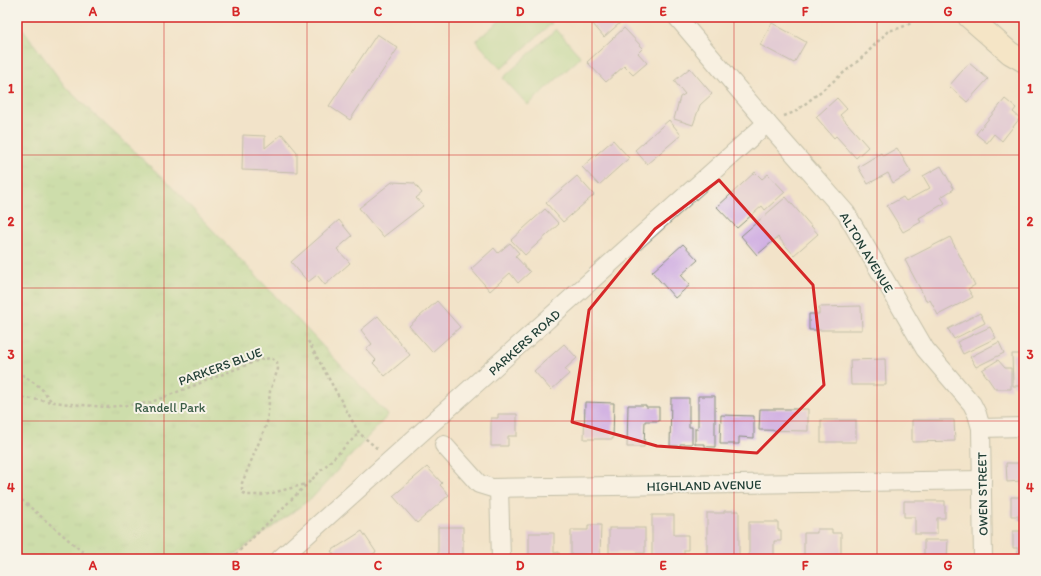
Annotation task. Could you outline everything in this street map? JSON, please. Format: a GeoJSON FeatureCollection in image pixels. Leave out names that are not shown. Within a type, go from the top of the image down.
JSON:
{"type":"FeatureCollection","features":[{"type":"Feature","properties":{"kind":"main road"},"geometry":{"type":"LineString","coordinates":[[969,17],[1010,53],[1024,61]]}},
{"type":"Feature","properties":{"kind":"street","name":"ALTON AVENUE"},"geometry":{"type":"LineString","coordinates":[[677,17],[846,213],[925,349],[972,404],[981,428]]}},
{"type":"Feature","properties":{"kind":"street","name":"PARKERS ROAD"},"geometry":{"type":"LineString","coordinates":[[280,559],[767,123]]}},
{"type":"Feature","properties":{"kind":"street"},"geometry":{"type":"LineString","coordinates":[[981,428],[1024,428]]}},
{"type":"Feature","properties":{"kind":"street","name":"OWEN STREET"},"geometry":{"type":"LineString","coordinates":[[981,428],[983,559]]}},
{"type":"Feature","properties":{"kind":"street","name":"HIGHLAND AVENUE"},"geometry":{"type":"LineString","coordinates":[[444,444],[480,484],[486,487],[499,488],[982,480]]}},
{"type":"Feature","properties":{"kind":"street"},"geometry":{"type":"LineString","coordinates":[[499,488],[501,559]]}},
{"type":"Feature","properties":{"kind":"path"},"geometry":{"type":"LineString","coordinates":[[767,123],[795,112],[864,56],[888,30],[900,28],[911,23],[913,17]]}},
{"type":"Feature","properties":{"kind":"path"},"geometry":{"type":"LineString","coordinates":[[308,341],[359,433],[391,460]]}},
{"type":"Feature","properties":{"kind":"path","name":"PARKERS BLUE"},"geometry":{"type":"LineString","coordinates":[[17,397],[108,407],[149,403],[259,360],[271,358],[277,362],[278,369],[270,391],[267,422],[242,483],[242,492],[247,495],[265,495],[306,484]]}},
{"type":"Feature","properties":{"kind":"path"},"geometry":{"type":"LineString","coordinates":[[17,371],[40,388],[52,402]]}},
{"type":"Feature","properties":{"kind":"path"},"geometry":{"type":"LineString","coordinates":[[231,559],[359,433]]}},
{"type":"Feature","properties":{"kind":"path"},"geometry":{"type":"LineString","coordinates":[[17,496],[91,559]]}},
{"type":"Feature","properties":{"kind":"highlighted area"},"geometry":{"type":"Polygon","coordinates":[[[719,180],[813,285],[824,385],[757,453],[657,446],[572,422],[589,310],[655,229],[719,180]]]}},
{"type":"Feature","properties":{"kind":"green space"},"geometry":{"type":"Polygon","coordinates":[[[504,17],[546,17],[552,23],[501,69],[476,41],[504,17]]]}},
{"type":"Feature","properties":{"kind":"green space","name":"Randell Park"},"geometry":{"type":"Polygon","coordinates":[[[17,21],[66,88],[167,182],[388,415],[313,497],[229,559],[17,559],[17,21]]]}},
{"type":"Feature","properties":{"kind":"green space"},"geometry":{"type":"Polygon","coordinates":[[[556,29],[581,57],[528,105],[503,78],[556,29]]]}},
{"type":"Feature","properties":{"kind":"building"},"geometry":{"type":"Polygon","coordinates":[[[587,17],[617,17],[621,22],[604,37],[587,17]]]}},
{"type":"Feature","properties":{"kind":"building"},"geometry":{"type":"Polygon","coordinates":[[[772,23],[806,42],[794,63],[760,45],[772,23]]]}},
{"type":"Feature","properties":{"kind":"building"},"geometry":{"type":"Polygon","coordinates":[[[624,28],[643,48],[638,53],[647,63],[633,75],[624,66],[606,82],[587,62],[624,28]]]}},
{"type":"Feature","properties":{"kind":"building"},"geometry":{"type":"Polygon","coordinates":[[[377,34],[398,48],[350,120],[329,106],[377,34]]]}},
{"type":"Feature","properties":{"kind":"building"},"geometry":{"type":"Polygon","coordinates":[[[969,63],[988,79],[967,102],[949,86],[969,63]]]}},
{"type":"Feature","properties":{"kind":"building"},"geometry":{"type":"Polygon","coordinates":[[[690,68],[712,94],[700,105],[693,125],[674,119],[680,97],[685,94],[674,81],[690,68]]]}},
{"type":"Feature","properties":{"kind":"building"},"geometry":{"type":"Polygon","coordinates":[[[837,98],[847,109],[840,115],[868,147],[856,158],[836,136],[834,138],[816,117],[837,98]]]}},
{"type":"Feature","properties":{"kind":"building"},"geometry":{"type":"Polygon","coordinates":[[[1005,99],[1016,108],[1013,112],[1020,118],[1002,141],[994,134],[987,143],[976,134],[1005,99]]]}},
{"type":"Feature","properties":{"kind":"building"},"geometry":{"type":"Polygon","coordinates":[[[669,120],[681,135],[647,164],[635,150],[669,120]]]}},
{"type":"Feature","properties":{"kind":"building"},"geometry":{"type":"Polygon","coordinates":[[[282,134],[297,152],[297,172],[242,170],[243,135],[265,136],[265,148],[282,134]]]}},
{"type":"Feature","properties":{"kind":"building"},"geometry":{"type":"Polygon","coordinates":[[[613,140],[629,158],[599,185],[582,167],[613,140]]]}},
{"type":"Feature","properties":{"kind":"building"},"geometry":{"type":"Polygon","coordinates":[[[897,148],[911,172],[893,183],[888,173],[868,184],[858,167],[881,153],[883,156],[897,148]]]}},
{"type":"Feature","properties":{"kind":"building"},"geometry":{"type":"Polygon","coordinates":[[[941,166],[954,189],[941,197],[945,203],[919,218],[921,222],[903,232],[887,206],[903,197],[906,201],[930,188],[923,176],[941,166]]]}},
{"type":"Feature","properties":{"kind":"building"},"geometry":{"type":"Polygon","coordinates":[[[755,172],[762,179],[768,174],[785,192],[765,210],[762,206],[737,228],[717,207],[755,172]]]}},
{"type":"Feature","properties":{"kind":"building"},"geometry":{"type":"Polygon","coordinates":[[[577,176],[594,195],[563,222],[546,203],[577,176]]]}},
{"type":"Feature","properties":{"kind":"building"},"geometry":{"type":"Polygon","coordinates":[[[392,182],[414,183],[422,193],[416,198],[423,206],[383,237],[359,208],[392,182]]]}},
{"type":"Feature","properties":{"kind":"building"},"geometry":{"type":"Polygon","coordinates":[[[786,197],[818,234],[794,255],[778,237],[757,255],[741,236],[786,197]]]}},
{"type":"Feature","properties":{"kind":"building"},"geometry":{"type":"Polygon","coordinates":[[[545,209],[559,224],[525,255],[511,240],[545,209]]]}},
{"type":"Feature","properties":{"kind":"building"},"geometry":{"type":"Polygon","coordinates":[[[339,220],[352,236],[337,249],[350,263],[325,285],[317,275],[308,282],[291,262],[339,220]]]}},
{"type":"Feature","properties":{"kind":"building"},"geometry":{"type":"Polygon","coordinates":[[[950,237],[975,285],[968,289],[973,297],[938,315],[930,300],[927,302],[905,260],[950,237]]]}},
{"type":"Feature","properties":{"kind":"building"},"geometry":{"type":"Polygon","coordinates":[[[510,243],[519,253],[515,256],[530,272],[518,283],[510,273],[490,291],[471,269],[494,248],[498,253],[510,243]]]}},
{"type":"Feature","properties":{"kind":"building"},"geometry":{"type":"Polygon","coordinates":[[[683,244],[698,260],[681,275],[690,285],[675,298],[652,272],[683,244]]]}},
{"type":"Feature","properties":{"kind":"building"},"geometry":{"type":"Polygon","coordinates":[[[437,301],[460,327],[432,352],[409,326],[437,301]]]}},
{"type":"Feature","properties":{"kind":"building"},"geometry":{"type":"Polygon","coordinates":[[[861,306],[862,330],[809,330],[809,314],[819,314],[819,307],[861,306]]]}},
{"type":"Feature","properties":{"kind":"building"},"geometry":{"type":"Polygon","coordinates":[[[980,313],[985,323],[954,339],[948,329],[980,313]]]}},
{"type":"Feature","properties":{"kind":"building"},"geometry":{"type":"Polygon","coordinates":[[[378,316],[410,355],[385,376],[373,363],[376,360],[366,349],[372,344],[361,330],[378,316]]]}},
{"type":"Feature","properties":{"kind":"building"},"geometry":{"type":"Polygon","coordinates":[[[990,327],[996,338],[963,354],[957,342],[990,327]]]}},
{"type":"Feature","properties":{"kind":"building"},"geometry":{"type":"Polygon","coordinates":[[[999,342],[1004,353],[976,367],[970,357],[999,342]]]}},
{"type":"Feature","properties":{"kind":"building"},"geometry":{"type":"Polygon","coordinates":[[[564,344],[577,358],[565,369],[569,374],[551,390],[534,371],[564,344]]]}},
{"type":"Feature","properties":{"kind":"building"},"geometry":{"type":"Polygon","coordinates":[[[1012,354],[1024,354],[1024,386],[1013,386],[1012,354]]]}},
{"type":"Feature","properties":{"kind":"building"},"geometry":{"type":"Polygon","coordinates":[[[885,359],[886,385],[851,385],[850,360],[885,359]]]}},
{"type":"Feature","properties":{"kind":"building"},"geometry":{"type":"Polygon","coordinates":[[[998,360],[1005,368],[1011,368],[1011,389],[995,389],[982,370],[998,360]]]}},
{"type":"Feature","properties":{"kind":"building"},"geometry":{"type":"Polygon","coordinates":[[[698,396],[715,396],[715,447],[705,447],[705,444],[695,444],[695,428],[698,428],[698,396]]]}},
{"type":"Feature","properties":{"kind":"building"},"geometry":{"type":"Polygon","coordinates":[[[671,398],[689,398],[689,427],[692,427],[692,444],[670,446],[671,398]]]}},
{"type":"Feature","properties":{"kind":"building"},"geometry":{"type":"Polygon","coordinates":[[[585,402],[614,403],[613,439],[584,439],[585,402]]]}},
{"type":"Feature","properties":{"kind":"building"},"geometry":{"type":"Polygon","coordinates":[[[628,405],[659,407],[659,421],[645,421],[644,447],[627,447],[628,405]]]}},
{"type":"Feature","properties":{"kind":"building"},"geometry":{"type":"Polygon","coordinates":[[[760,409],[808,409],[808,431],[759,430],[760,409]]]}},
{"type":"Feature","properties":{"kind":"building"},"geometry":{"type":"Polygon","coordinates":[[[498,414],[517,414],[517,436],[508,436],[508,446],[491,446],[491,418],[498,418],[498,414]]]}},
{"type":"Feature","properties":{"kind":"building"},"geometry":{"type":"Polygon","coordinates":[[[721,415],[754,416],[754,438],[739,437],[739,444],[720,444],[721,415]]]}},
{"type":"Feature","properties":{"kind":"building"},"geometry":{"type":"Polygon","coordinates":[[[821,420],[856,420],[856,442],[821,442],[821,420]]]}},
{"type":"Feature","properties":{"kind":"building"},"geometry":{"type":"Polygon","coordinates":[[[912,420],[954,420],[955,441],[912,442],[912,420]]]}},
{"type":"Feature","properties":{"kind":"building"},"geometry":{"type":"Polygon","coordinates":[[[1006,463],[1024,463],[1024,486],[1021,486],[1021,481],[1007,482],[1006,463]]]}},
{"type":"Feature","properties":{"kind":"building"},"geometry":{"type":"Polygon","coordinates":[[[427,467],[442,483],[440,485],[449,495],[417,523],[393,496],[427,467]]]}},
{"type":"Feature","properties":{"kind":"building"},"geometry":{"type":"Polygon","coordinates":[[[1011,497],[1024,497],[1024,520],[1018,520],[1018,516],[1011,516],[1011,497]]]}},
{"type":"Feature","properties":{"kind":"building"},"geometry":{"type":"Polygon","coordinates":[[[904,501],[945,501],[945,518],[937,518],[937,534],[915,534],[915,517],[904,517],[904,501]]]}},
{"type":"Feature","properties":{"kind":"building"},"geometry":{"type":"Polygon","coordinates":[[[724,511],[739,511],[739,559],[707,559],[707,513],[724,513],[724,511]]]}},
{"type":"Feature","properties":{"kind":"building"},"geometry":{"type":"Polygon","coordinates":[[[652,515],[674,515],[674,535],[688,535],[688,550],[684,550],[684,559],[652,559],[652,515]]]}},
{"type":"Feature","properties":{"kind":"building"},"geometry":{"type":"Polygon","coordinates":[[[749,522],[778,522],[778,530],[781,530],[781,541],[774,541],[774,559],[749,559],[749,522]]]}},
{"type":"Feature","properties":{"kind":"building"},"geometry":{"type":"Polygon","coordinates":[[[588,525],[601,525],[600,555],[571,554],[571,530],[588,530],[588,525]]]}},
{"type":"Feature","properties":{"kind":"building"},"geometry":{"type":"Polygon","coordinates":[[[438,527],[463,527],[463,559],[438,559],[438,527]]]}},
{"type":"Feature","properties":{"kind":"building"},"geometry":{"type":"Polygon","coordinates":[[[609,528],[645,528],[645,553],[609,553],[609,528]]]}},
{"type":"Feature","properties":{"kind":"building"},"geometry":{"type":"Polygon","coordinates":[[[817,529],[832,529],[832,533],[841,533],[841,555],[804,555],[804,533],[817,533],[817,529]]]}},
{"type":"Feature","properties":{"kind":"building"},"geometry":{"type":"Polygon","coordinates":[[[362,531],[376,552],[364,559],[337,559],[331,551],[362,531]]]}},
{"type":"Feature","properties":{"kind":"building"},"geometry":{"type":"Polygon","coordinates":[[[1013,531],[1024,531],[1024,557],[1018,557],[1018,548],[1013,548],[1013,531]]]}},
{"type":"Feature","properties":{"kind":"building"},"geometry":{"type":"Polygon","coordinates":[[[529,533],[554,533],[554,553],[559,552],[559,559],[529,559],[529,533]]]}},
{"type":"Feature","properties":{"kind":"building"},"geometry":{"type":"Polygon","coordinates":[[[924,540],[948,540],[947,559],[924,559],[924,540]]]}}]}
